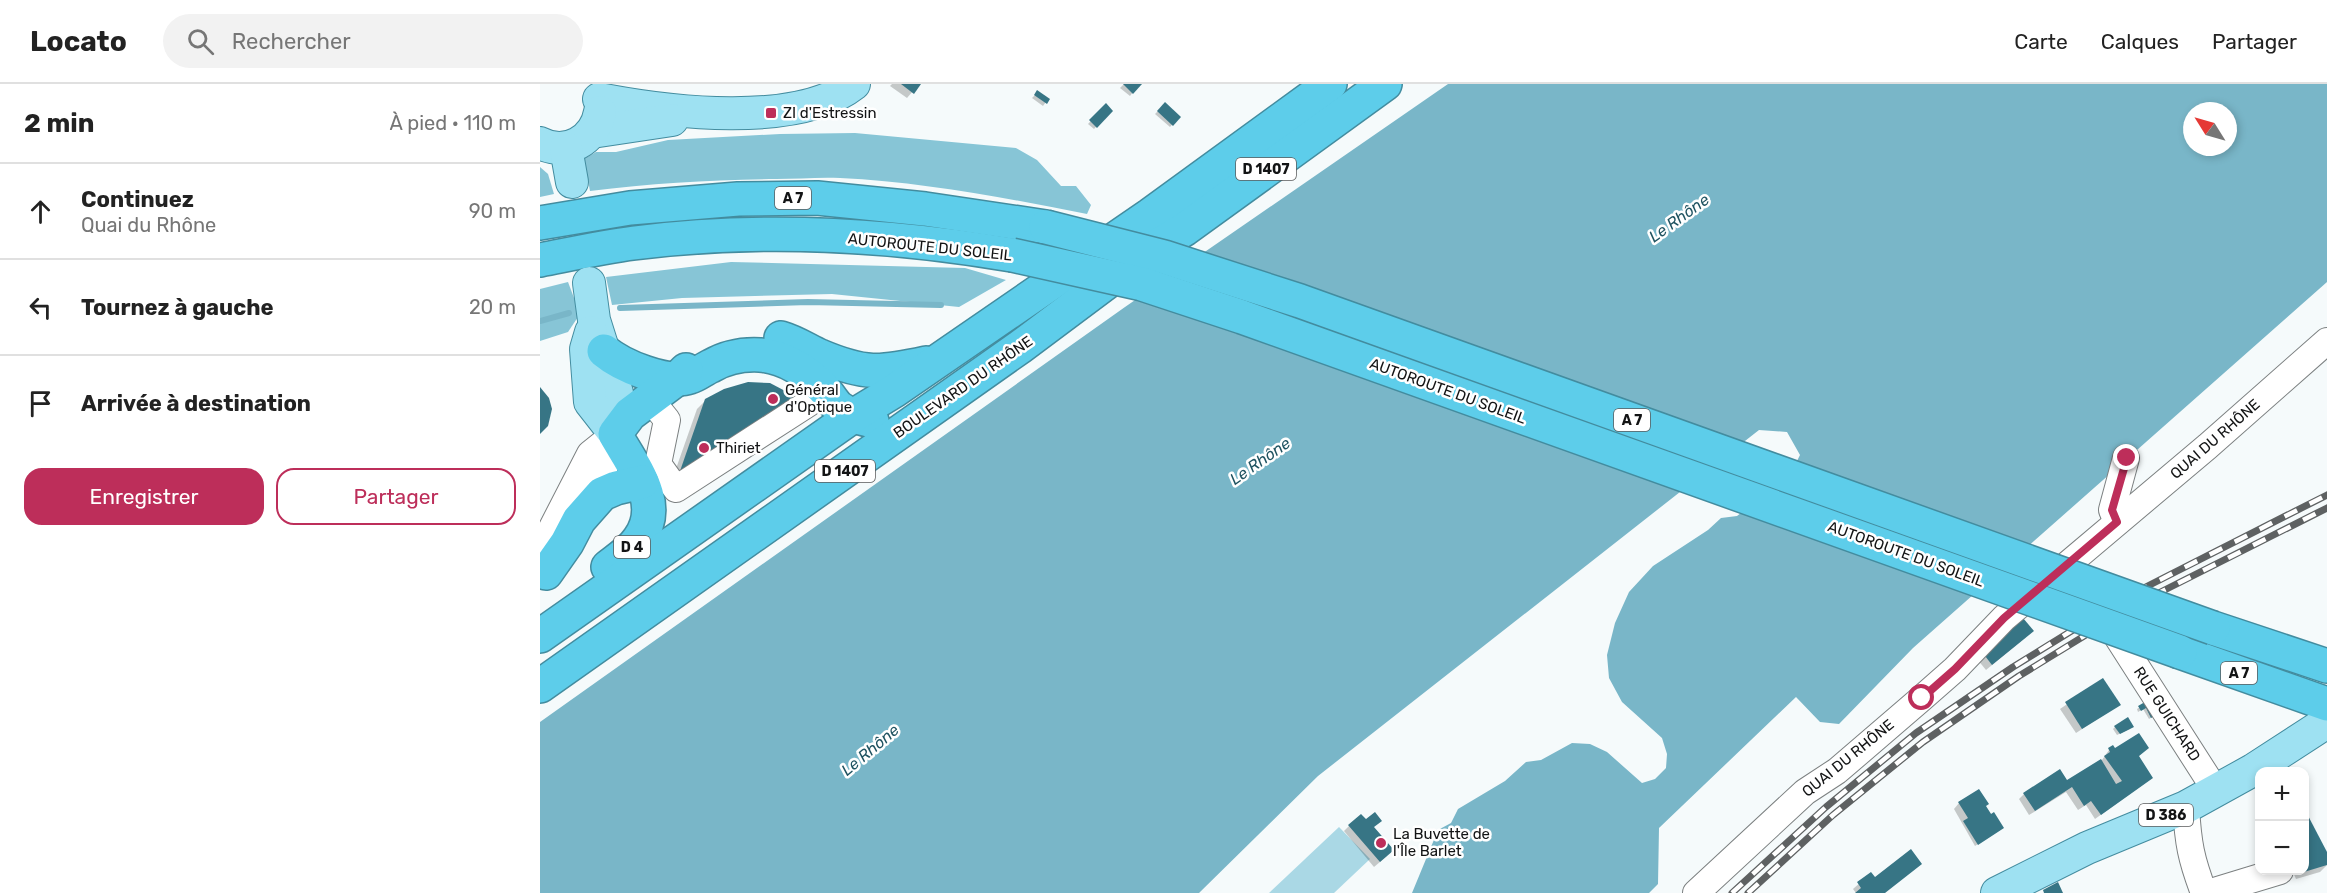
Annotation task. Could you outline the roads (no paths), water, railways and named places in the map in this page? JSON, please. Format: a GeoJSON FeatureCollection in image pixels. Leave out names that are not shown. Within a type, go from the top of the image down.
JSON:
{"type":"FeatureCollection","features":[{"type":"Feature","properties":{"kind":"highway","name":"D 1407"},"geometry":{"type":"LineString","coordinates":[[540,636],[853,416],[894,391],[1150,215],[1330,84]]}},
{"type":"Feature","properties":{"kind":"highway","name":"BOULEVARD DU RHÔNE"},"geometry":{"type":"LineString","coordinates":[[540,686],[1020,347],[1147,252],[1185,229],[1385,84]]}},
{"type":"Feature","properties":{"kind":"highway","name":"A 7"},"geometry":{"type":"LineString","coordinates":[[540,223],[641,207],[738,199],[817,198],[967,214],[1046,227],[1164,257],[1300,301],[2213,628],[2327,666]]}},
{"type":"Feature","properties":{"kind":"highway","name":"AUTOROUTE DU SOLEIL"},"geometry":{"type":"LineString","coordinates":[[540,260],[634,243],[753,235],[820,235],[946,246],[1012,255],[1142,284],[1242,317],[2313,698]]}},
{"type":"Feature","properties":{"kind":"highway"},"geometry":{"type":"LineString","coordinates":[[604,351],[616,361],[637,371],[678,378],[690,377],[714,364],[747,355],[778,359],[795,366],[823,388],[838,407],[853,416],[877,423],[894,419],[1006,337],[1147,252]]}},
{"type":"Feature","properties":{"kind":"highway"},"geometry":{"type":"LineString","coordinates":[[615,434],[630,414],[678,378],[707,346],[732,336],[748,334],[776,337],[854,368],[871,372],[886,372],[934,362]]}},
{"type":"Feature","properties":{"kind":"highway"},"geometry":{"type":"LineString","coordinates":[[540,660],[711,537],[832,456],[852,437],[853,404],[848,391],[819,355]]}},
{"type":"Feature","properties":{"kind":"highway","name":"D 4"},"geometry":{"type":"LineString","coordinates":[[540,632],[554,610],[638,541],[649,523],[652,475],[615,434]]}},
{"type":"Feature","properties":{"kind":"highway"},"geometry":{"type":"LineString","coordinates":[[542,568],[567,543],[579,520],[603,494],[652,475]]}},
{"type":"Feature","properties":{"kind":"main road"},"geometry":{"type":"LineString","coordinates":[[592,132],[721,114],[771,113],[813,104],[833,97],[854,84]]}},
{"type":"Feature","properties":{"kind":"main road"},"geometry":{"type":"LineString","coordinates":[[572,182],[553,145],[579,144],[592,132],[599,115],[595,92],[721,114]]}},
{"type":"Feature","properties":{"kind":"main road","name":"D 4"},"geometry":{"type":"LineString","coordinates":[[589,283],[594,320],[617,393],[615,434]]}},
{"type":"Feature","properties":{"kind":"main road","name":"D 4"},"geometry":{"type":"LineString","coordinates":[[594,320],[586,350],[590,402],[615,434]]}},
{"type":"Feature","properties":{"kind":"main road","name":"D 386"},"geometry":{"type":"LineString","coordinates":[[1997,893],[2087,848],[2186,807],[2253,770],[2327,722]]}},
{"type":"Feature","properties":{"kind":"street","name":"QUAI DU RHÔNE"},"geometry":{"type":"LineString","coordinates":[[1696,893],[1806,792],[1837,771],[1947,676],[2004,618],[2072,569],[2117,522],[2208,446],[2327,341]]}},
{"type":"Feature","properties":{"kind":"street"},"geometry":{"type":"LineString","coordinates":[[650,399],[667,420],[658,464],[652,475],[676,489],[809,403]]}},
{"type":"Feature","properties":{"kind":"street"},"geometry":{"type":"LineString","coordinates":[[542,568],[590,454],[615,434]]}},
{"type":"Feature","properties":{"kind":"street"},"geometry":{"type":"LineString","coordinates":[[2117,522],[2112,510],[2127,458]]}},
{"type":"Feature","properties":{"kind":"street","name":"RUE GUICHARD"},"geometry":{"type":"LineString","coordinates":[[2118,638],[2216,791]]}},
{"type":"Feature","properties":{"kind":"street"},"geometry":{"type":"LineString","coordinates":[[2186,807],[2187,838],[2191,860],[2206,893],[2267,875]]}},
{"type":"Feature","properties":{"kind":"water","name":"Le Rhône"},"geometry":{"type":"Polygon","coordinates":[[[1448,84],[2327,84],[2327,282],[1913,648],[1839,724],[1820,722],[1796,697],[1659,828],[1658,884],[1649,893],[1412,893],[1438,830],[1451,823],[1458,809],[1505,781],[1526,762],[1541,760],[1572,743],[1590,744],[1607,752],[1642,783],[1655,779],[1666,768],[1667,754],[1662,738],[1622,702],[1609,678],[1607,655],[1615,623],[1629,592],[1653,566],[1708,530],[1721,518],[1737,516],[1790,475],[1800,455],[1787,432],[1759,430],[1318,776],[1199,893],[540,893],[540,722],[1125,307],[1448,84]]]}},
{"type":"Feature","properties":{"kind":"waterway"},"geometry":{"type":"LineString","coordinates":[[620,308],[808,302],[941,305]]}},
{"type":"Feature","properties":{"kind":"waterway"},"geometry":{"type":"LineString","coordinates":[[540,321],[569,313]]}},
{"type":"Feature","properties":{"kind":"railway"},"geometry":{"type":"LineString","coordinates":[[1732,893],[1826,807],[1916,733],[2013,667],[2128,596],[2327,495]]}},
{"type":"Feature","properties":{"kind":"railway"},"geometry":{"type":"LineString","coordinates":[[1748,893],[1833,815],[1923,742],[2019,676],[2133,606],[2327,508]]}},
{"type":"Feature","properties":{"kind":"place","name":"ZI d'Estressin"},"geometry":{"type":"Point","coordinates":[771,113]}},
{"type":"Feature","properties":{"kind":"place","name":"Général d'Optique"},"geometry":{"type":"Point","coordinates":[773,399]}},
{"type":"Feature","properties":{"kind":"place","name":"Thiriet"},"geometry":{"type":"Point","coordinates":[704,448]}},
{"type":"Feature","properties":{"kind":"place","name":"La Buvette de l'Île Barlet"},"geometry":{"type":"Point","coordinates":[1381,843]}}]}
